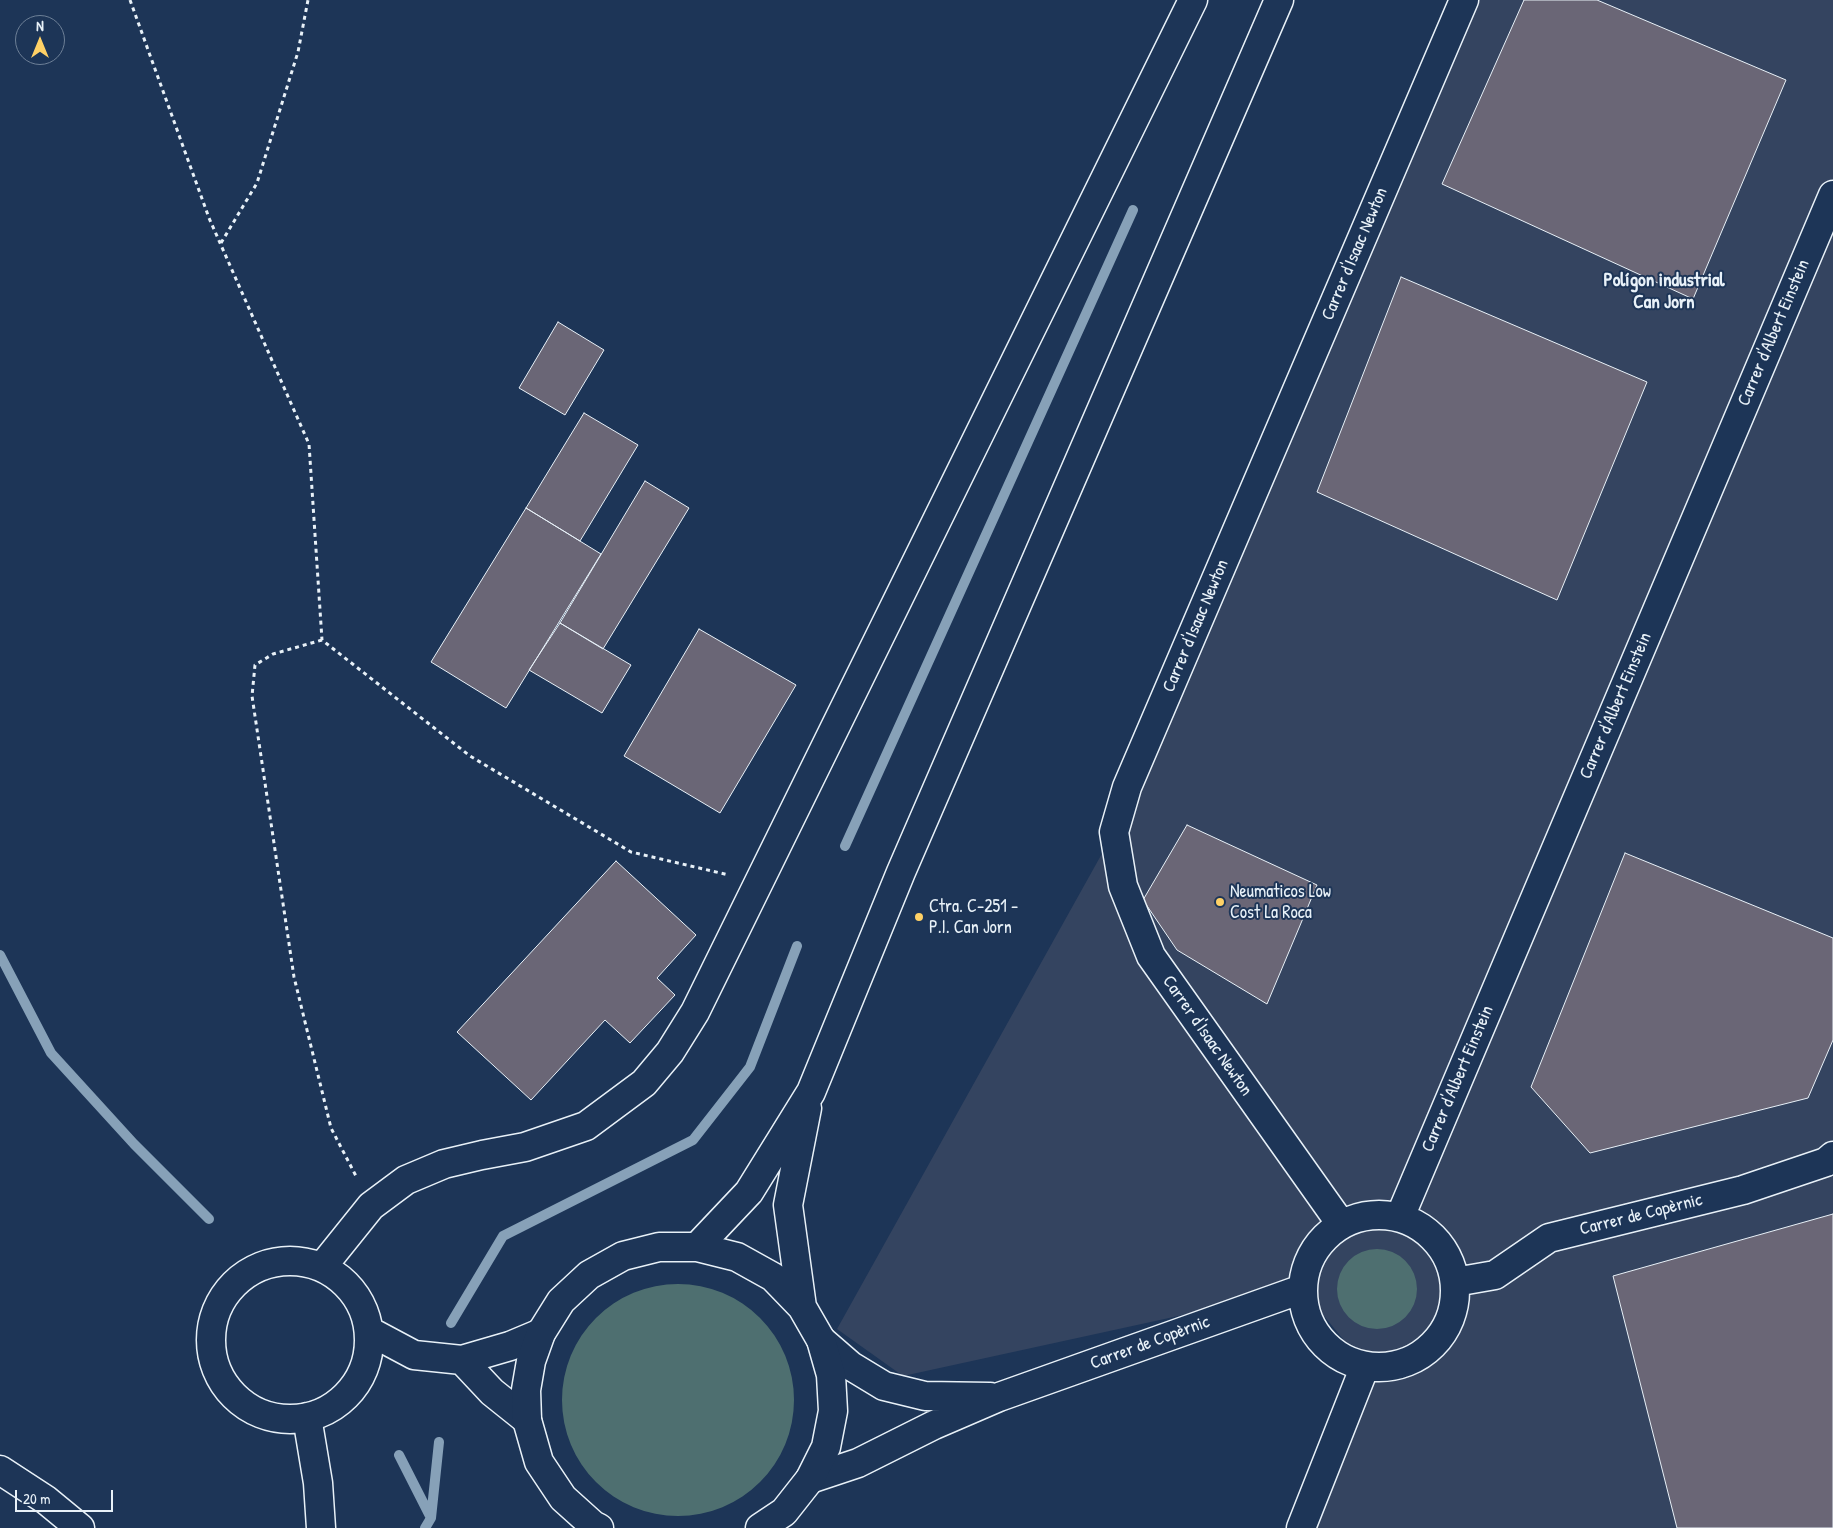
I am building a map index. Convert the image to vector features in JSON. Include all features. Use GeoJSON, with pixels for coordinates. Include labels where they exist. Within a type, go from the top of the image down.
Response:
{"type":"FeatureCollection","features":[{"type":"Feature","properties":{"kind":"street"},"geometry":{"type":"LineString","coordinates":[[322,1267],[371,1206],[406,1180],[444,1164],[525,1147],[586,1126],[644,1083],[670,1052],[695,1012],[1193,0]]}},
{"type":"Feature","properties":{"kind":"street"},"geometry":{"type":"LineString","coordinates":[[697,1246],[749,1192],[810,1092],[909,854],[1278,0]]}},
{"type":"Feature","properties":{"kind":"street","name":"Carrer d'Isaac Newton"},"geometry":{"type":"LineString","coordinates":[[1341,1224],[1151,956],[1123,886],[1114,832],[1127,787],[1464,0]]}},
{"type":"Feature","properties":{"kind":"street","name":"Carrer d'Albert Einstein"},"geometry":{"type":"LineString","coordinates":[[1400,1217],[1833,194]]}},
{"type":"Feature","properties":{"kind":"street"},"geometry":{"type":"LineString","coordinates":[[802,1307],[788,1205],[810,1092]]}},
{"type":"Feature","properties":{"kind":"street","name":"Carrer de Copèrnic"},"geometry":{"type":"LineString","coordinates":[[1455,1282],[1495,1275],[1549,1238],[1743,1190],[1826,1162],[1833,1156]]}},
{"type":"Feature","properties":{"kind":"street"},"geometry":{"type":"LineString","coordinates":[[1380,1214],[1400,1217],[1420,1226],[1437,1242],[1449,1261],[1455,1282],[1453,1306],[1445,1328],[1431,1346],[1411,1360],[1388,1366],[1365,1366],[1344,1359],[1327,1347],[1313,1330],[1305,1310],[1302,1289],[1307,1264],[1320,1241],[1341,1224],[1359,1217],[1380,1214]]}},
{"type":"Feature","properties":{"kind":"street"},"geometry":{"type":"LineString","coordinates":[[599,1528],[593,1525],[563,1498],[539,1462],[527,1420],[526,1390],[530,1361],[541,1332],[561,1301],[589,1275],[623,1256],[659,1246],[697,1246],[738,1257],[773,1277],[802,1307],[822,1340],[831,1375],[833,1411],[826,1447],[810,1479],[784,1512],[760,1528]]}},
{"type":"Feature","properties":{"kind":"street"},"geometry":{"type":"LineString","coordinates":[[298,1261],[322,1267],[340,1278],[355,1293],[364,1311],[369,1332],[370,1349],[363,1372],[350,1393],[330,1409],[307,1418],[282,1419],[258,1413],[237,1399],[221,1380],[212,1357],[211,1332],[217,1308],[231,1287],[250,1271],[273,1262],[298,1261]]}},
{"type":"Feature","properties":{"kind":"street","name":"Carrer de Copèrnic"},"geometry":{"type":"LineString","coordinates":[[810,1479],[858,1463],[934,1425],[999,1397],[1302,1289]]}},
{"type":"Feature","properties":{"kind":"street"},"geometry":{"type":"LineString","coordinates":[[369,1332],[414,1355],[462,1360],[510,1346],[541,1332]]}},
{"type":"Feature","properties":{"kind":"street","name":"Carrer de Copèrnic"},"geometry":{"type":"LineString","coordinates":[[822,1340],[851,1366],[884,1386],[925,1396],[999,1397]]}},
{"type":"Feature","properties":{"kind":"street"},"geometry":{"type":"LineString","coordinates":[[363,1372],[414,1355]]}},
{"type":"Feature","properties":{"kind":"street"},"geometry":{"type":"LineString","coordinates":[[462,1360],[492,1392],[527,1420]]}},
{"type":"Feature","properties":{"kind":"street"},"geometry":{"type":"LineString","coordinates":[[1301,1528],[1365,1366]]}},
{"type":"Feature","properties":{"kind":"street"},"geometry":{"type":"LineString","coordinates":[[307,1418],[318,1483],[321,1528]]}},
{"type":"Feature","properties":{"kind":"street"},"geometry":{"type":"LineString","coordinates":[[0,1470],[46,1500],[80,1528]]}},
{"type":"Feature","properties":{"kind":"street"},"geometry":{"type":"LineString","coordinates":[[562,1528],[563,1498]]}},
{"type":"Feature","properties":{"kind":"path"},"geometry":{"type":"LineString","coordinates":[[130,0],[220,243],[309,444],[322,640],[470,756],[631,852],[759,882]]}},
{"type":"Feature","properties":{"kind":"path"},"geometry":{"type":"LineString","coordinates":[[220,243],[257,183],[298,52],[308,0]]}},
{"type":"Feature","properties":{"kind":"path"},"geometry":{"type":"LineString","coordinates":[[322,640],[273,654],[255,664],[252,696],[294,977],[331,1128],[371,1206]]}},
{"type":"Feature","properties":{"kind":"shaded area"},"geometry":{"type":"Polygon","coordinates":[[[1467,0],[1833,0],[1833,1528],[1301,1528],[1365,1366],[1302,1289],[903,1376],[837,1329],[1114,832],[1467,0]]]}},
{"type":"Feature","properties":{"kind":"green space"},"geometry":{"type":"Polygon","coordinates":[[[1377,1249],[1392,1252],[1405,1261],[1414,1274],[1417,1289],[1414,1304],[1405,1317],[1392,1326],[1377,1329],[1362,1326],[1349,1317],[1340,1304],[1337,1289],[1340,1274],[1349,1261],[1362,1252],[1377,1249]]]}},
{"type":"Feature","properties":{"kind":"green space"},"geometry":{"type":"Polygon","coordinates":[[[678,1284],[701,1286],[733,1298],[752,1310],[768,1326],[780,1345],[789,1366],[794,1400],[792,1423],[780,1455],[768,1474],[752,1490],[733,1502],[712,1511],[678,1516],[655,1514],[623,1502],[604,1490],[588,1474],[576,1455],[567,1434],[562,1400],[564,1377],[576,1345],[588,1326],[604,1310],[623,1298],[644,1289],[678,1284]]]}},
{"type":"Feature","properties":{"kind":"building"},"geometry":{"type":"Polygon","coordinates":[[[1524,0],[1597,0],[1786,80],[1693,299],[1442,184],[1524,0]]]}},
{"type":"Feature","properties":{"kind":"building"},"geometry":{"type":"Polygon","coordinates":[[[1401,277],[1647,382],[1557,600],[1317,492],[1401,277]]]}},
{"type":"Feature","properties":{"kind":"building"},"geometry":{"type":"Polygon","coordinates":[[[558,322],[604,350],[565,415],[519,388],[558,322]]]}},
{"type":"Feature","properties":{"kind":"building"},"geometry":{"type":"Polygon","coordinates":[[[584,413],[638,445],[580,541],[526,508],[584,413]]]}},
{"type":"Feature","properties":{"kind":"building"},"geometry":{"type":"Polygon","coordinates":[[[645,481],[689,508],[603,649],[560,623],[645,481]]]}},
{"type":"Feature","properties":{"kind":"building"},"geometry":{"type":"Polygon","coordinates":[[[526,508],[601,554],[506,708],[431,662],[526,508]]]}},
{"type":"Feature","properties":{"kind":"building"},"geometry":{"type":"Polygon","coordinates":[[[560,623],[631,665],[602,713],[529,670],[560,623]]]}},
{"type":"Feature","properties":{"kind":"building"},"geometry":{"type":"Polygon","coordinates":[[[699,629],[796,685],[720,813],[624,756],[699,629]]]}},
{"type":"Feature","properties":{"kind":"building"},"geometry":{"type":"Polygon","coordinates":[[[1187,825],[1317,885],[1267,1004],[1177,950],[1143,900],[1187,825]]]}},
{"type":"Feature","properties":{"kind":"building"},"geometry":{"type":"Polygon","coordinates":[[[1625,853],[1833,938],[1833,1040],[1808,1098],[1590,1153],[1531,1087],[1625,853]]]}},
{"type":"Feature","properties":{"kind":"building"},"geometry":{"type":"Polygon","coordinates":[[[616,861],[696,935],[657,978],[675,995],[630,1043],[605,1020],[531,1100],[457,1032],[616,861]]]}},
{"type":"Feature","properties":{"kind":"building"},"geometry":{"type":"Polygon","coordinates":[[[1833,1214],[1833,1528],[1677,1528],[1613,1276],[1833,1214]]]}},
{"type":"Feature","properties":{"kind":"waterway"},"geometry":{"type":"LineString","coordinates":[[845,846],[1133,210]]}},
{"type":"Feature","properties":{"kind":"waterway"},"geometry":{"type":"LineString","coordinates":[[451,1323],[503,1236],[693,1140],[750,1067],[797,946]]}},
{"type":"Feature","properties":{"kind":"waterway"},"geometry":{"type":"LineString","coordinates":[[0,955],[51,1053],[134,1144],[209,1219]]}},
{"type":"Feature","properties":{"kind":"waterway"},"geometry":{"type":"LineString","coordinates":[[425,1528],[431,1518],[439,1442]]}},
{"type":"Feature","properties":{"kind":"waterway"},"geometry":{"type":"LineString","coordinates":[[399,1455],[431,1518]]}},
{"type":"Feature","properties":{"kind":"place","name":"Neumaticos Low Cost La Roca"},"geometry":{"type":"Point","coordinates":[1220,902]}},
{"type":"Feature","properties":{"kind":"place","name":"Ctra. C-251 - P.I. Can Jorn"},"geometry":{"type":"Point","coordinates":[919,917]}},
{"type":"Feature","properties":{"kind":"district","name":"Polígon industrial Can Jorn"},"geometry":{"type":"Point","coordinates":[1664,292]}}]}
